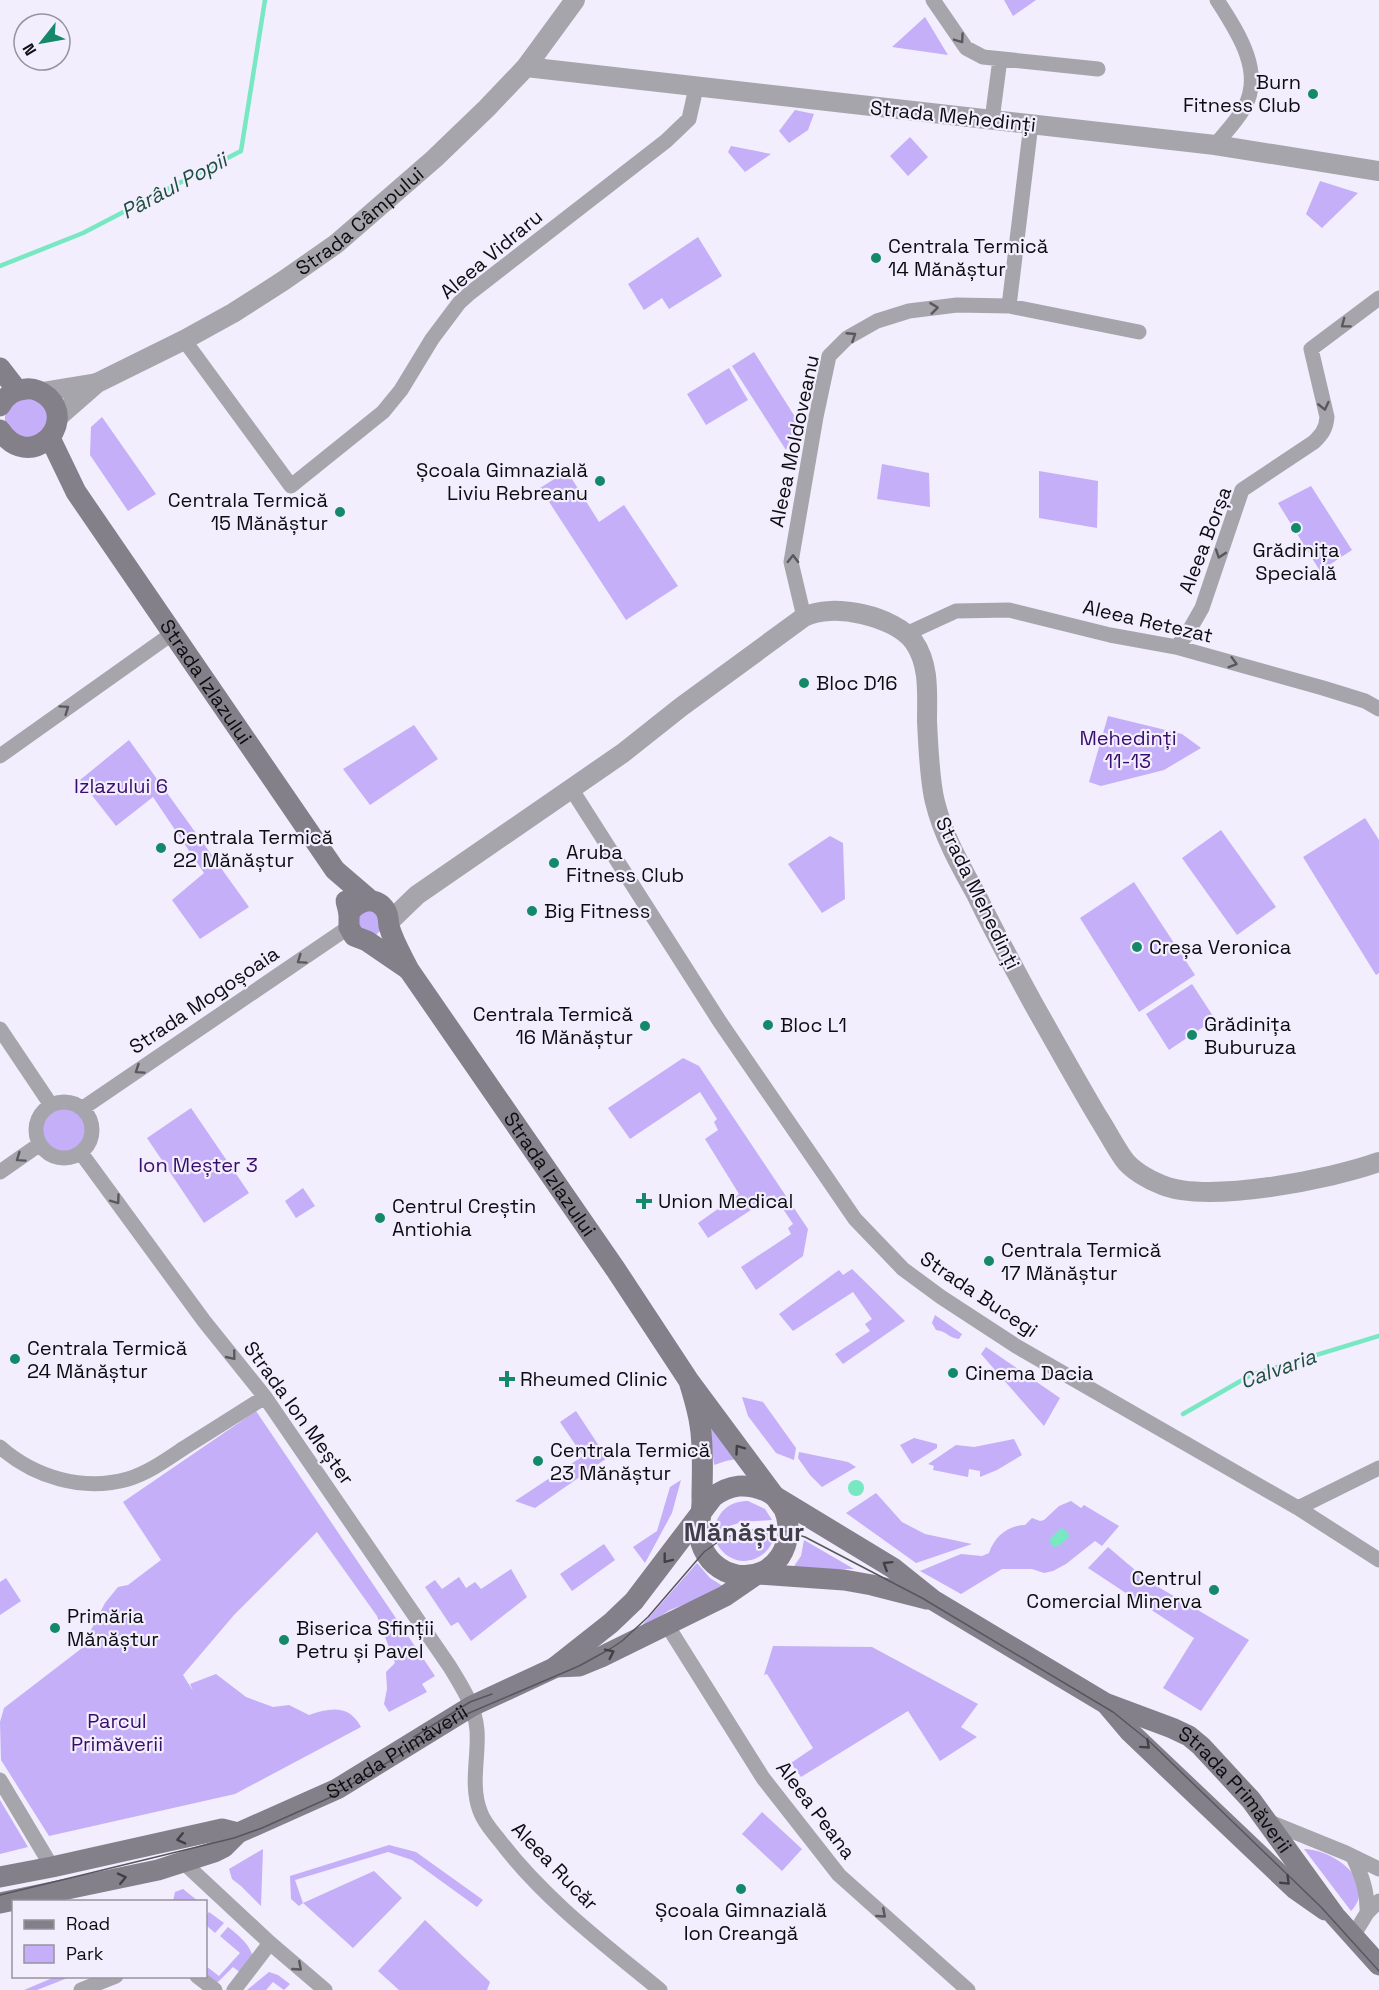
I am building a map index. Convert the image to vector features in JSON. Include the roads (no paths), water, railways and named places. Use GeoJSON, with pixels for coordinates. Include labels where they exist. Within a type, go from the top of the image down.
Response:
{"type":"FeatureCollection","features":[{"type":"Feature","properties":{"kind":"main road"},"geometry":{"type":"LineString","coordinates":[[0,368],[5,399],[30,388],[42,392],[50,399],[57,418]]}},
{"type":"Feature","properties":{"kind":"main road","name":"Strada Izlazului"},"geometry":{"type":"LineString","coordinates":[[57,418],[55,429],[19,442],[76,492],[335,870],[386,910],[389,923],[409,970],[616,1269],[689,1381],[773,1496]]}},
{"type":"Feature","properties":{"kind":"main road","name":"Strada Izlazului"},"geometry":{"type":"LineString","coordinates":[[335,870],[354,936],[367,941],[409,970]]}},
{"type":"Feature","properties":{"kind":"main road"},"geometry":{"type":"LineString","coordinates":[[349,920],[358,903],[373,901]]}},
{"type":"Feature","properties":{"kind":"main road"},"geometry":{"type":"LineString","coordinates":[[367,941],[379,939],[389,923]]}},
{"type":"Feature","properties":{"kind":"main road","name":"Strada Izlazului"},"geometry":{"type":"LineString","coordinates":[[689,1381],[700,1425],[703,1512]]}},
{"type":"Feature","properties":{"kind":"main road","name":"Strada Primăverii"},"geometry":{"type":"LineString","coordinates":[[15,1900],[96,1884],[183,1862],[224,1847],[238,1833],[337,1789],[472,1706],[554,1668],[611,1623],[634,1600],[707,1504],[721,1491],[738,1485],[757,1487],[773,1496],[893,1568],[933,1600],[1105,1703],[1172,1728],[1195,1741],[1216,1760],[1251,1800],[1335,1916],[1379,1965]]}},
{"type":"Feature","properties":{"kind":"main road","name":"Strada Primăverii"},"geometry":{"type":"LineString","coordinates":[[554,1668],[579,1666],[667,1625],[725,1596],[777,1561],[788,1540],[787,1516],[773,1496]]}},
{"type":"Feature","properties":{"kind":"main road","name":"Strada Primăverii"},"geometry":{"type":"LineString","coordinates":[[703,1512],[699,1538],[709,1559],[731,1574],[844,1580],[933,1600]]}},
{"type":"Feature","properties":{"kind":"main road","name":"Strada Primăverii"},"geometry":{"type":"LineString","coordinates":[[1105,1703],[1131,1732],[1295,1889],[1335,1916]]}},
{"type":"Feature","properties":{"kind":"main road","name":"Strada Primăverii"},"geometry":{"type":"LineString","coordinates":[[0,1876],[52,1867],[222,1829],[238,1833]]}},
{"type":"Feature","properties":{"kind":"street","name":"Strada Câmpului"},"geometry":{"type":"LineString","coordinates":[[57,418],[97,383],[184,340],[283,281],[336,244],[434,159],[526,67],[575,0]]}},
{"type":"Feature","properties":{"kind":"street"},"geometry":{"type":"LineString","coordinates":[[933,0],[966,48],[983,57],[1098,69]]}},
{"type":"Feature","properties":{"kind":"street"},"geometry":{"type":"LineString","coordinates":[[1215,145],[1245,106],[1251,88],[1247,55],[1241,40],[1217,0]]}},
{"type":"Feature","properties":{"kind":"street"},"geometry":{"type":"LineString","coordinates":[[992,120],[1000,59]]}},
{"type":"Feature","properties":{"kind":"street","name":"Strada Mehedinți"},"geometry":{"type":"LineString","coordinates":[[526,67],[1215,145],[1379,171]]}},
{"type":"Feature","properties":{"kind":"street","name":"Aleea Vidraru"},"geometry":{"type":"LineString","coordinates":[[184,340],[291,486],[383,412],[401,390],[432,339],[465,298],[674,134],[689,119],[696,88]]}},
{"type":"Feature","properties":{"kind":"street"},"geometry":{"type":"LineString","coordinates":[[1009,306],[1031,124]]}},
{"type":"Feature","properties":{"kind":"street","name":"Aleea Borșa"},"geometry":{"type":"LineString","coordinates":[[1176,647],[1186,636],[1202,608],[1242,490],[1314,442],[1326,426],[1327,417],[1311,349],[1379,298]]}},
{"type":"Feature","properties":{"kind":"street","name":"Aleea Moldoveanu"},"geometry":{"type":"LineString","coordinates":[[804,616],[791,562],[829,356],[847,338],[877,321],[909,311],[957,305],[1009,306],[1139,332]]}},
{"type":"Feature","properties":{"kind":"street","name":"Strada Câmpului"},"geometry":{"type":"LineString","coordinates":[[42,392],[97,383]]}},
{"type":"Feature","properties":{"kind":"street"},"geometry":{"type":"LineString","coordinates":[[389,923],[417,895],[572,790],[804,616],[824,610],[854,613],[886,622],[906,634]]}},
{"type":"Feature","properties":{"kind":"street","name":"Aleea Retezat"},"geometry":{"type":"LineString","coordinates":[[906,634],[956,611],[1009,610],[1176,647],[1323,688],[1365,701],[1379,709]]}},
{"type":"Feature","properties":{"kind":"street"},"geometry":{"type":"LineString","coordinates":[[0,756],[173,633]]}},
{"type":"Feature","properties":{"kind":"street","name":"Strada Mehedinți"},"geometry":{"type":"LineString","coordinates":[[906,634],[914,642],[925,671],[934,800],[951,848],[1070,1070],[1124,1160],[1147,1178],[1164,1186],[1186,1191],[1257,1188],[1340,1174],[1379,1162]]}},
{"type":"Feature","properties":{"kind":"street","name":"Strada Bucegi"},"geometry":{"type":"LineString","coordinates":[[572,790],[714,1012],[855,1220],[903,1269],[1016,1346],[1298,1508],[1379,1560]]}},
{"type":"Feature","properties":{"kind":"street"},"geometry":{"type":"LineString","coordinates":[[373,901],[417,895]]}},
{"type":"Feature","properties":{"kind":"street","name":"Strada Mogoșoaia"},"geometry":{"type":"LineString","coordinates":[[82,1108],[349,920]]}},
{"type":"Feature","properties":{"kind":"street"},"geometry":{"type":"LineString","coordinates":[[0,1029],[51,1105]]}},
{"type":"Feature","properties":{"kind":"street"},"geometry":{"type":"LineString","coordinates":[[65,1102],[82,1108],[91,1120],[93,1132],[89,1144],[81,1153],[67,1158],[54,1156],[40,1144],[36,1132],[38,1120],[45,1109],[51,1105],[65,1102]]}},
{"type":"Feature","properties":{"kind":"street"},"geometry":{"type":"LineString","coordinates":[[0,1172],[40,1144]]}},
{"type":"Feature","properties":{"kind":"street","name":"Strada Ion Meșter"},"geometry":{"type":"LineString","coordinates":[[81,1153],[204,1321],[265,1396],[450,1667],[472,1706]]}},
{"type":"Feature","properties":{"kind":"street"},"geometry":{"type":"LineString","coordinates":[[0,1447],[28,1466],[61,1481],[90,1484],[112,1483],[146,1473],[265,1396]]}},
{"type":"Feature","properties":{"kind":"street"},"geometry":{"type":"LineString","coordinates":[[1298,1508],[1379,1468]]}},
{"type":"Feature","properties":{"kind":"street","name":"Aleea Peana"},"geometry":{"type":"LineString","coordinates":[[667,1625],[763,1778],[839,1875],[968,1990]]}},
{"type":"Feature","properties":{"kind":"street","name":"Aleea Rucăr"},"geometry":{"type":"LineString","coordinates":[[472,1706],[477,1729],[475,1762],[477,1793],[479,1809],[486,1823],[539,1886],[605,1946],[660,1990]]}},
{"type":"Feature","properties":{"kind":"street"},"geometry":{"type":"LineString","coordinates":[[0,1780],[52,1867]]}},
{"type":"Feature","properties":{"kind":"street"},"geometry":{"type":"LineString","coordinates":[[1267,1821],[1379,1869]]}},
{"type":"Feature","properties":{"kind":"street"},"geometry":{"type":"LineString","coordinates":[[1353,1857],[1363,1877],[1368,1899],[1367,1913]]}},
{"type":"Feature","properties":{"kind":"street"},"geometry":{"type":"LineString","coordinates":[[183,1862],[270,1943],[325,1990]]}},
{"type":"Feature","properties":{"kind":"street"},"geometry":{"type":"LineString","coordinates":[[1353,1936],[1367,1913],[1379,1901]]}},
{"type":"Feature","properties":{"kind":"street"},"geometry":{"type":"LineString","coordinates":[[234,1990],[270,1943]]}},
{"type":"Feature","properties":{"kind":"street"},"geometry":{"type":"LineString","coordinates":[[81,1990],[113,1978]]}},
{"type":"Feature","properties":{"kind":"street"},"geometry":{"type":"LineString","coordinates":[[197,1978],[215,1990]]}},
{"type":"Feature","properties":{"kind":"waterway","name":"Pârâul Popii"},"geometry":{"type":"LineString","coordinates":[[0,266],[83,233],[241,151],[265,0]]}},
{"type":"Feature","properties":{"kind":"waterway","name":"Calvaria"},"geometry":{"type":"LineString","coordinates":[[1183,1414],[1251,1375],[1379,1336]]}},
{"type":"Feature","properties":{"kind":"tram line"},"geometry":{"type":"LineString","coordinates":[[0,1895],[234,1838],[329,1798],[469,1713],[579,1666],[610,1649],[648,1617],[704,1552],[722,1539],[747,1530],[781,1530],[805,1537],[922,1598],[1113,1712],[1149,1741],[1321,1907],[1379,1971]]}},
{"type":"Feature","properties":{"kind":"tram line"},"geometry":{"type":"LineString","coordinates":[[414,1737],[470,1702],[492,1694]]}},
{"type":"Feature","properties":{"kind":"place","name":"Burn Fitness Club"},"geometry":{"type":"Point","coordinates":[1313,94]}},
{"type":"Feature","properties":{"kind":"place","name":"Centrala Termică 14 Mănăștur"},"geometry":{"type":"Point","coordinates":[876,258]}},
{"type":"Feature","properties":{"kind":"place","name":"Școala Gimnazială Liviu Rebreanu"},"geometry":{"type":"Point","coordinates":[600,481]}},
{"type":"Feature","properties":{"kind":"place","name":"Centrala Termică 15 Mănăștur"},"geometry":{"type":"Point","coordinates":[340,512]}},
{"type":"Feature","properties":{"kind":"place","name":"Grădinița Specială"},"geometry":{"type":"Point","coordinates":[1296,528]}},
{"type":"Feature","properties":{"kind":"place","name":"Bloc D16"},"geometry":{"type":"Point","coordinates":[804,683]}},
{"type":"Feature","properties":{"kind":"place","name":"Centrala Termică 22 Mănăștur"},"geometry":{"type":"Point","coordinates":[161,848]}},
{"type":"Feature","properties":{"kind":"place","name":"Aruba Fitness Club"},"geometry":{"type":"Point","coordinates":[554,863]}},
{"type":"Feature","properties":{"kind":"place","name":"Big Fitness"},"geometry":{"type":"Point","coordinates":[532,911]}},
{"type":"Feature","properties":{"kind":"place","name":"Creșa Veronica"},"geometry":{"type":"Point","coordinates":[1137,947]}},
{"type":"Feature","properties":{"kind":"place","name":"Bloc L1"},"geometry":{"type":"Point","coordinates":[768,1025]}},
{"type":"Feature","properties":{"kind":"place","name":"Centrala Termică 16 Mănăștur"},"geometry":{"type":"Point","coordinates":[645,1026]}},
{"type":"Feature","properties":{"kind":"place","name":"Grădinița Buburuza"},"geometry":{"type":"Point","coordinates":[1192,1035]}},
{"type":"Feature","properties":{"kind":"place","name":"Union Medical"},"geometry":{"type":"Point","coordinates":[644,1201]}},
{"type":"Feature","properties":{"kind":"place","name":"Centrul Creștin Antiohia"},"geometry":{"type":"Point","coordinates":[380,1218]}},
{"type":"Feature","properties":{"kind":"place","name":"Centrala Termică 17 Mănăștur"},"geometry":{"type":"Point","coordinates":[989,1261]}},
{"type":"Feature","properties":{"kind":"place","name":"Centrala Termică 24 Mănăștur"},"geometry":{"type":"Point","coordinates":[15,1359]}},
{"type":"Feature","properties":{"kind":"place","name":"Cinema Dacia"},"geometry":{"type":"Point","coordinates":[953,1373]}},
{"type":"Feature","properties":{"kind":"place","name":"Rheumed Clinic"},"geometry":{"type":"Point","coordinates":[507,1379]}},
{"type":"Feature","properties":{"kind":"place","name":"Centrala Termică 23 Mănăștur"},"geometry":{"type":"Point","coordinates":[538,1461]}},
{"type":"Feature","properties":{"kind":"place","name":"Centrul Comercial Minerva"},"geometry":{"type":"Point","coordinates":[1214,1590]}},
{"type":"Feature","properties":{"kind":"place","name":"Primăria Mănăștur"},"geometry":{"type":"Point","coordinates":[55,1628]}},
{"type":"Feature","properties":{"kind":"place","name":"Biserica Sfinții Petru și Pavel"},"geometry":{"type":"Point","coordinates":[284,1640]}},
{"type":"Feature","properties":{"kind":"place","name":"Școala Gimnazială Ion Creangă"},"geometry":{"type":"Point","coordinates":[741,1889]}},
{"type":"Feature","properties":{"kind":"district","name":"Mănăștur"},"geometry":{"type":"Point","coordinates":[744,1532]}},
{"type":"Feature","properties":{"kind":"park label","name":"Mehedinți 11-13"},"geometry":{"type":"Point","coordinates":[1128,750]}},
{"type":"Feature","properties":{"kind":"park label","name":"Izlazului 6"},"geometry":{"type":"Point","coordinates":[121,786]}},
{"type":"Feature","properties":{"kind":"park label","name":"Ion Meșter 3"},"geometry":{"type":"Point","coordinates":[198,1165]}},
{"type":"Feature","properties":{"kind":"park label","name":"Parcul Primăverii"},"geometry":{"type":"Point","coordinates":[117,1732]}}]}
